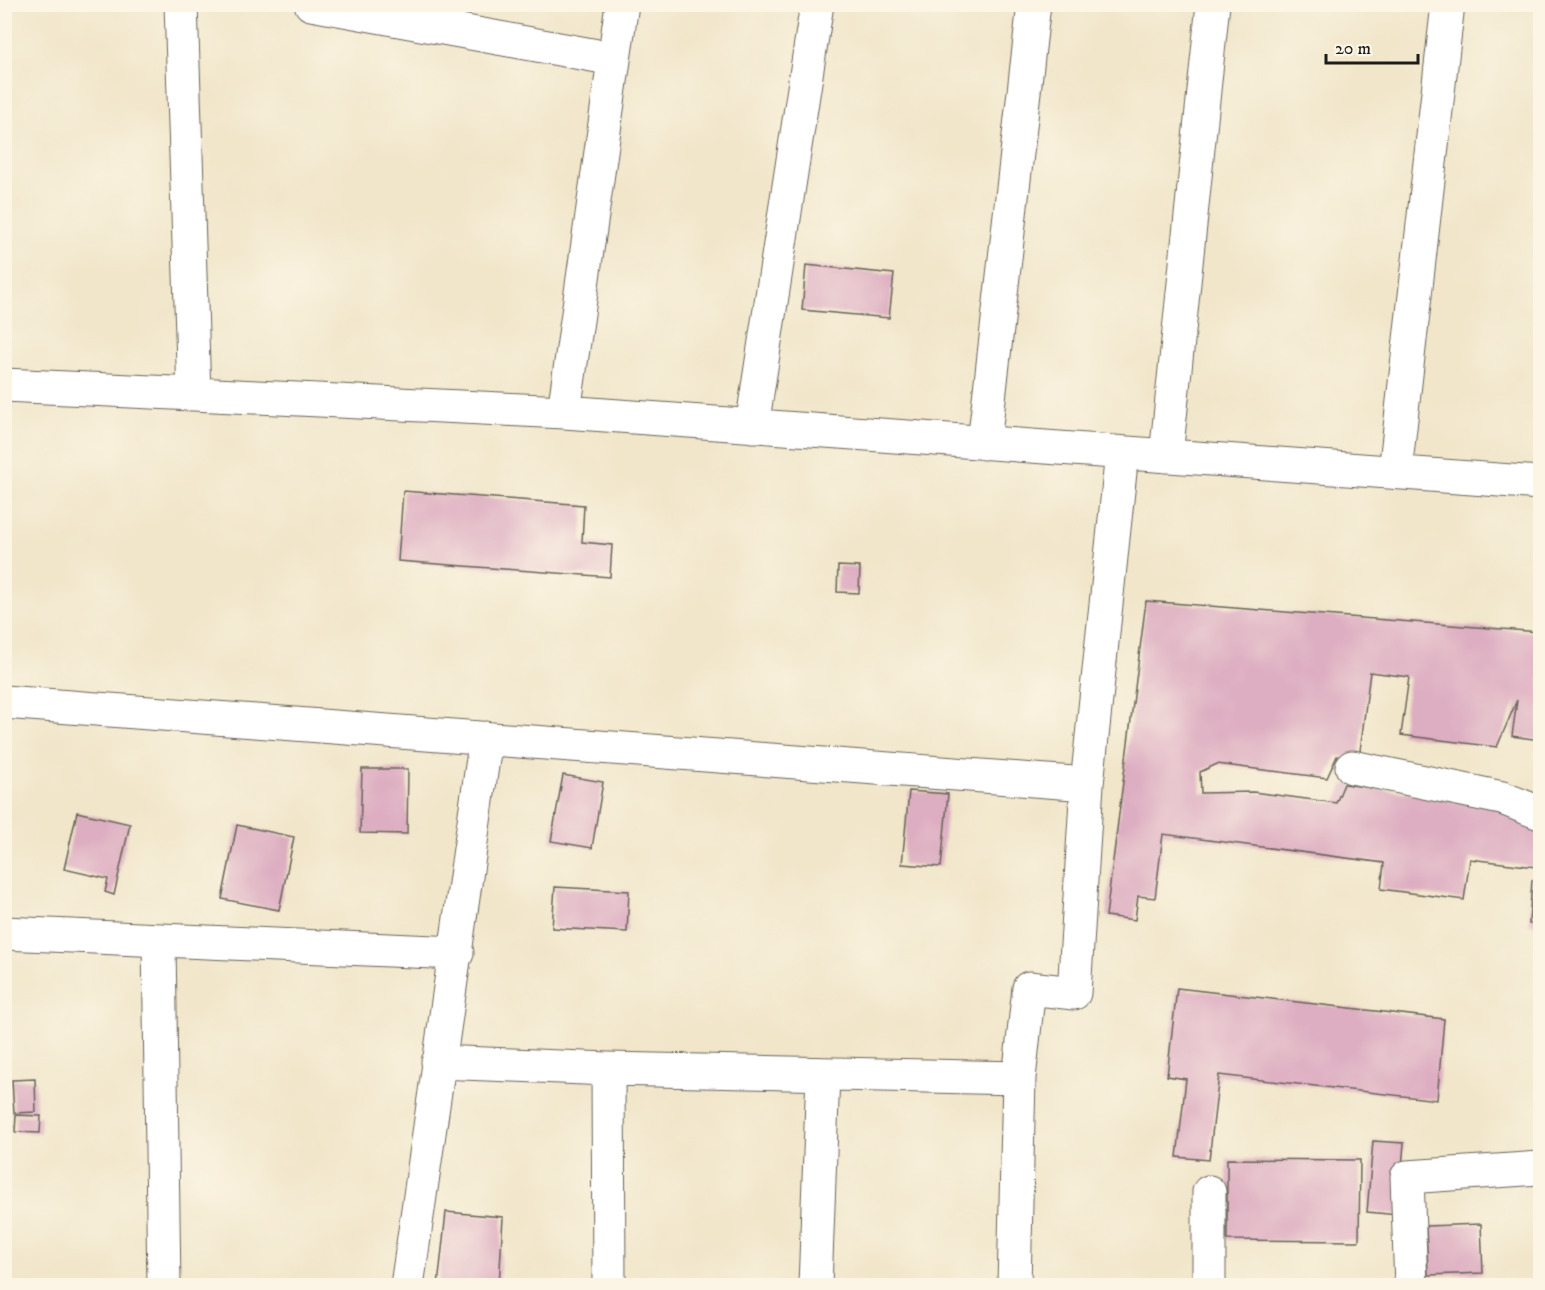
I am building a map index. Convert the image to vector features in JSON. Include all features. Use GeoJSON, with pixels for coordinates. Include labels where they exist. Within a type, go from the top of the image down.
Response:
{"type":"FeatureCollection","features":[{"type":"Feature","properties":{"kind":"street"},"geometry":{"type":"LineString","coordinates":[[181,4],[194,394]]}},
{"type":"Feature","properties":{"kind":"street"},"geometry":{"type":"LineString","coordinates":[[310,4],[614,58]]}},
{"type":"Feature","properties":{"kind":"street"},"geometry":{"type":"LineString","coordinates":[[564,412],[622,4]]}},
{"type":"Feature","properties":{"kind":"street"},"geometry":{"type":"LineString","coordinates":[[752,426],[817,4]]}},
{"type":"Feature","properties":{"kind":"street"},"geometry":{"type":"LineString","coordinates":[[984,443],[1034,4]]}},
{"type":"Feature","properties":{"kind":"street"},"geometry":{"type":"LineString","coordinates":[[1166,456],[1213,4]]}},
{"type":"Feature","properties":{"kind":"street"},"geometry":{"type":"LineString","coordinates":[[1395,472],[1448,4]]}},
{"type":"Feature","properties":{"kind":"street"},"geometry":{"type":"LineString","coordinates":[[4,385],[564,412],[1540,483]]}},
{"type":"Feature","properties":{"kind":"street"},"geometry":{"type":"LineString","coordinates":[[1014,1286],[1019,1078],[1029,988],[1074,993],[1087,784],[1122,453]]}},
{"type":"Feature","properties":{"kind":"street"},"geometry":{"type":"LineString","coordinates":[[4,702],[1087,784]]}},
{"type":"Feature","properties":{"kind":"street"},"geometry":{"type":"LineString","coordinates":[[407,1286],[438,1062],[457,953],[486,738]]}},
{"type":"Feature","properties":{"kind":"street"},"geometry":{"type":"LineString","coordinates":[[1352,767],[1502,798],[1540,813]]}},
{"type":"Feature","properties":{"kind":"street"},"geometry":{"type":"LineString","coordinates":[[4,933],[457,953]]}},
{"type":"Feature","properties":{"kind":"street"},"geometry":{"type":"LineString","coordinates":[[159,941],[164,1286]]}},
{"type":"Feature","properties":{"kind":"street"},"geometry":{"type":"LineString","coordinates":[[438,1062],[608,1069],[1019,1078]]}},
{"type":"Feature","properties":{"kind":"street"},"geometry":{"type":"LineString","coordinates":[[608,1069],[609,1286]]}},
{"type":"Feature","properties":{"kind":"street"},"geometry":{"type":"LineString","coordinates":[[816,1286],[823,1074]]}},
{"type":"Feature","properties":{"kind":"street"},"geometry":{"type":"LineString","coordinates":[[1412,1286],[1407,1177],[1540,1168]]}},
{"type":"Feature","properties":{"kind":"street"},"geometry":{"type":"LineString","coordinates":[[1209,1192],[1209,1286]]}},
{"type":"Feature","properties":{"kind":"building"},"geometry":{"type":"Polygon","coordinates":[[[806,265],[894,274],[889,318],[802,310],[806,265]]]}},
{"type":"Feature","properties":{"kind":"building"},"geometry":{"type":"Polygon","coordinates":[[[403,491],[584,505],[582,542],[612,545],[610,577],[398,561],[403,491]]]}},
{"type":"Feature","properties":{"kind":"building"},"geometry":{"type":"Polygon","coordinates":[[[838,566],[860,567],[859,593],[837,592],[838,566]]]}},
{"type":"Feature","properties":{"kind":"building"},"geometry":{"type":"Polygon","coordinates":[[[1146,601],[1540,632],[1540,740],[1512,736],[1517,700],[1497,747],[1401,735],[1409,677],[1370,672],[1359,759],[1337,756],[1327,778],[1217,764],[1200,772],[1201,793],[1253,792],[1336,803],[1344,784],[1514,807],[1540,819],[1536,867],[1470,859],[1464,900],[1381,889],[1384,863],[1163,834],[1155,898],[1138,896],[1135,920],[1106,916],[1146,601]]]}},
{"type":"Feature","properties":{"kind":"building"},"geometry":{"type":"Polygon","coordinates":[[[362,769],[408,769],[407,834],[360,833],[362,769]]]}},
{"type":"Feature","properties":{"kind":"building"},"geometry":{"type":"Polygon","coordinates":[[[563,775],[603,782],[592,848],[551,841],[563,775]]]}},
{"type":"Feature","properties":{"kind":"building"},"geometry":{"type":"Polygon","coordinates":[[[909,791],[948,794],[941,867],[902,864],[909,791]]]}},
{"type":"Feature","properties":{"kind":"building"},"geometry":{"type":"Polygon","coordinates":[[[77,812],[130,824],[114,895],[105,892],[108,879],[64,869],[77,812]]]}},
{"type":"Feature","properties":{"kind":"building"},"geometry":{"type":"Polygon","coordinates":[[[237,825],[294,837],[279,910],[222,899],[237,825]]]}},
{"type":"Feature","properties":{"kind":"building"},"geometry":{"type":"Polygon","coordinates":[[[1532,880],[1540,880],[1540,925],[1529,924],[1532,880]]]}},
{"type":"Feature","properties":{"kind":"building"},"geometry":{"type":"Polygon","coordinates":[[[555,887],[629,891],[627,932],[552,928],[555,887]]]}},
{"type":"Feature","properties":{"kind":"building"},"geometry":{"type":"Polygon","coordinates":[[[1177,988],[1444,1019],[1437,1100],[1219,1075],[1209,1160],[1177,1157],[1186,1079],[1167,1076],[1177,988]]]}},
{"type":"Feature","properties":{"kind":"building"},"geometry":{"type":"Polygon","coordinates":[[[35,1079],[36,1112],[14,1113],[12,1080],[35,1079]]]}},
{"type":"Feature","properties":{"kind":"building"},"geometry":{"type":"Polygon","coordinates":[[[16,1115],[41,1116],[40,1133],[15,1132],[16,1115]]]}},
{"type":"Feature","properties":{"kind":"building"},"geometry":{"type":"Polygon","coordinates":[[[1373,1141],[1404,1143],[1398,1215],[1367,1212],[1373,1141]]]}},
{"type":"Feature","properties":{"kind":"building"},"geometry":{"type":"Polygon","coordinates":[[[1227,1159],[1360,1160],[1359,1241],[1227,1240],[1227,1159]]]}},
{"type":"Feature","properties":{"kind":"building"},"geometry":{"type":"Polygon","coordinates":[[[446,1212],[503,1217],[499,1286],[438,1286],[446,1212]]]}},
{"type":"Feature","properties":{"kind":"building"},"geometry":{"type":"Polygon","coordinates":[[[1481,1224],[1483,1273],[1428,1275],[1426,1226],[1481,1224]]]}}]}
